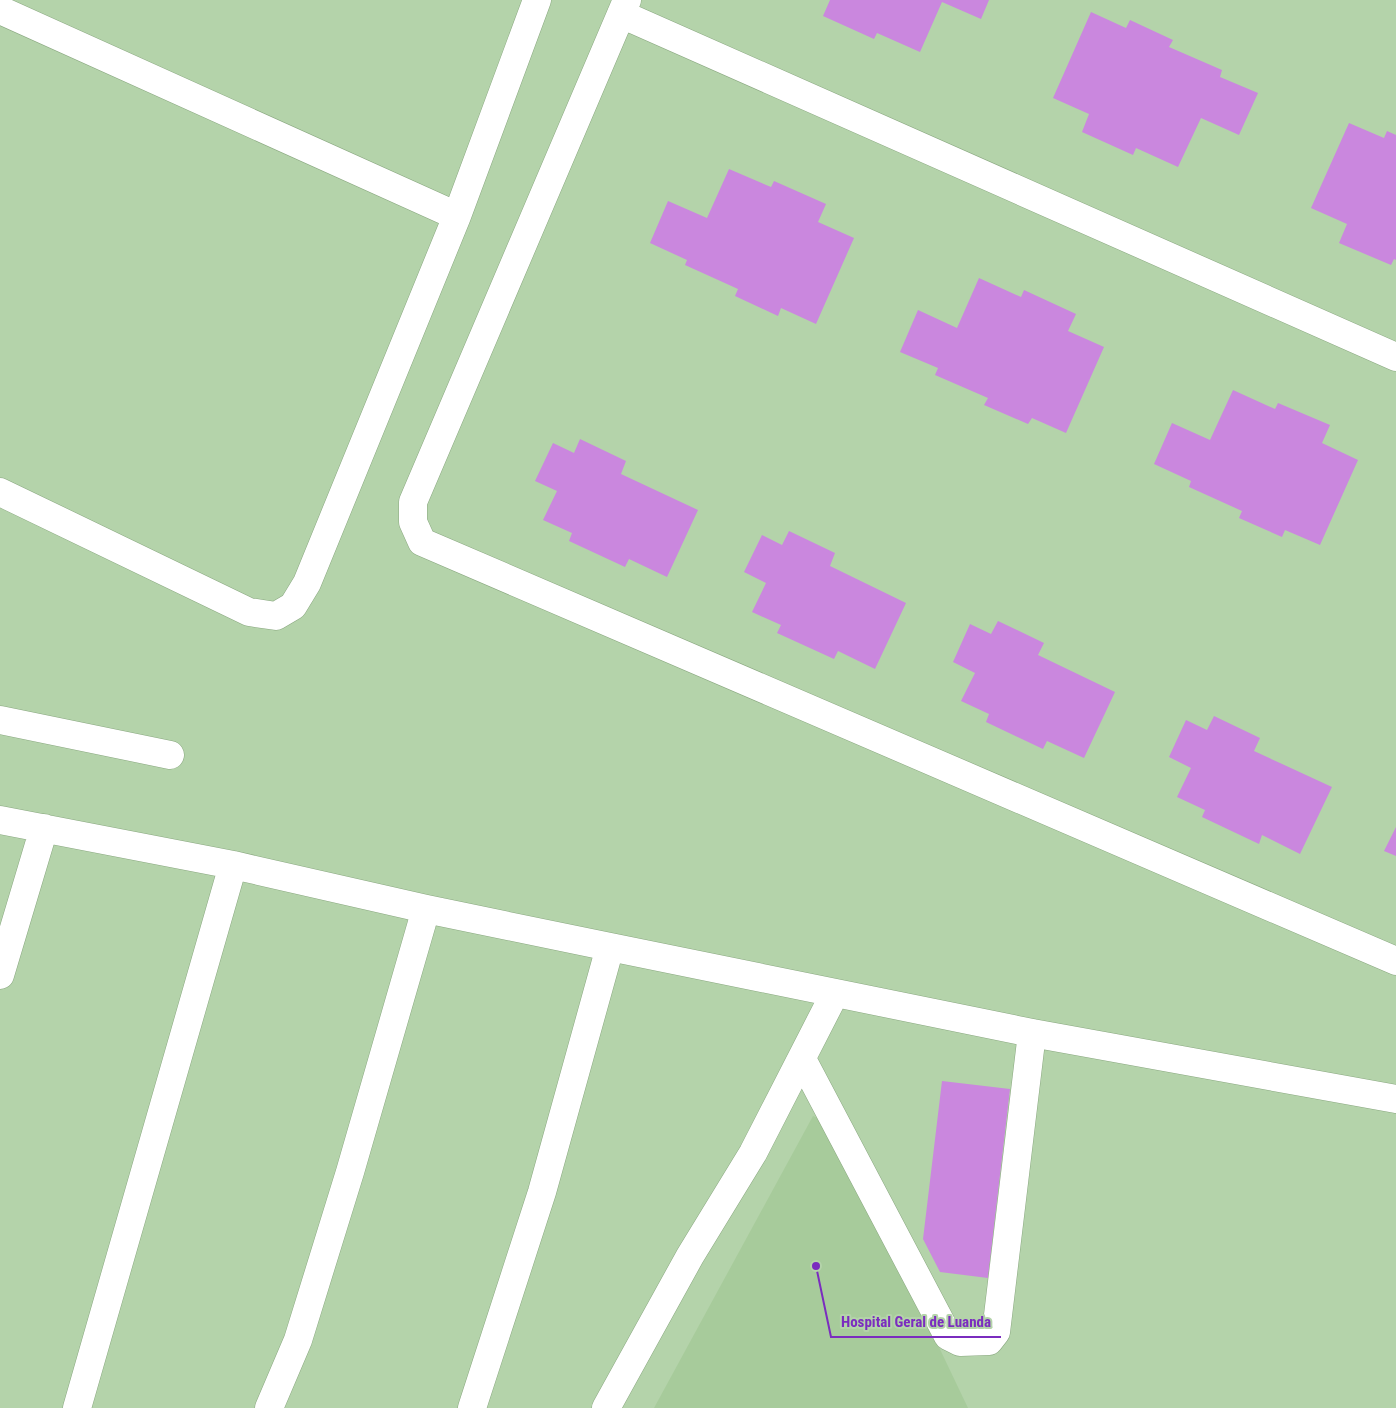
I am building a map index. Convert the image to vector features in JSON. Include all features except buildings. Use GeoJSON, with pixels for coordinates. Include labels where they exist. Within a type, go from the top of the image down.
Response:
{"type":"FeatureCollection","features":[{"type":"Feature","properties":{"kind":"street"},"geometry":{"type":"LineString","coordinates":[[0,492],[249,612],[276,616],[294,606],[307,583],[457,216],[537,0]]}},
{"type":"Feature","properties":{"kind":"street"},"geometry":{"type":"LineString","coordinates":[[1396,358],[624,7],[413,502],[413,522],[422,542],[1396,961]]}},
{"type":"Feature","properties":{"kind":"street"},"geometry":{"type":"LineString","coordinates":[[0,10],[457,216]]}},
{"type":"Feature","properties":{"kind":"street"},"geometry":{"type":"LineString","coordinates":[[0,720],[170,755]]}},
{"type":"Feature","properties":{"kind":"street"},"geometry":{"type":"LineString","coordinates":[[0,820],[233,865],[610,947],[1032,1033],[1396,1099]]}},
{"type":"Feature","properties":{"kind":"street"},"geometry":{"type":"LineString","coordinates":[[0,975],[44,828]]}},
{"type":"Feature","properties":{"kind":"street"},"geometry":{"type":"LineString","coordinates":[[77,1408],[233,865]]}},
{"type":"Feature","properties":{"kind":"street"},"geometry":{"type":"LineString","coordinates":[[269,1408],[298,1340],[350,1172],[426,908]]}},
{"type":"Feature","properties":{"kind":"street"},"geometry":{"type":"LineString","coordinates":[[472,1408],[542,1192],[610,947]]}},
{"type":"Feature","properties":{"kind":"street"},"geometry":{"type":"LineString","coordinates":[[606,1408],[690,1256],[753,1153],[835,993]]}},
{"type":"Feature","properties":{"kind":"street"},"geometry":{"type":"LineString","coordinates":[[802,1059],[948,1336],[960,1342],[988,1341],[996,1332],[1032,1033]]}},
{"type":"Feature","properties":{"kind":"shaded area"},"geometry":{"type":"Polygon","coordinates":[[[813,1116],[833,1125],[968,1408],[654,1408],[813,1116]]]}},
{"type":"Feature","properties":{"kind":"place","name":"Hospital Geral de Luanda"},"geometry":{"type":"Point","coordinates":[816,1266]}}]}
